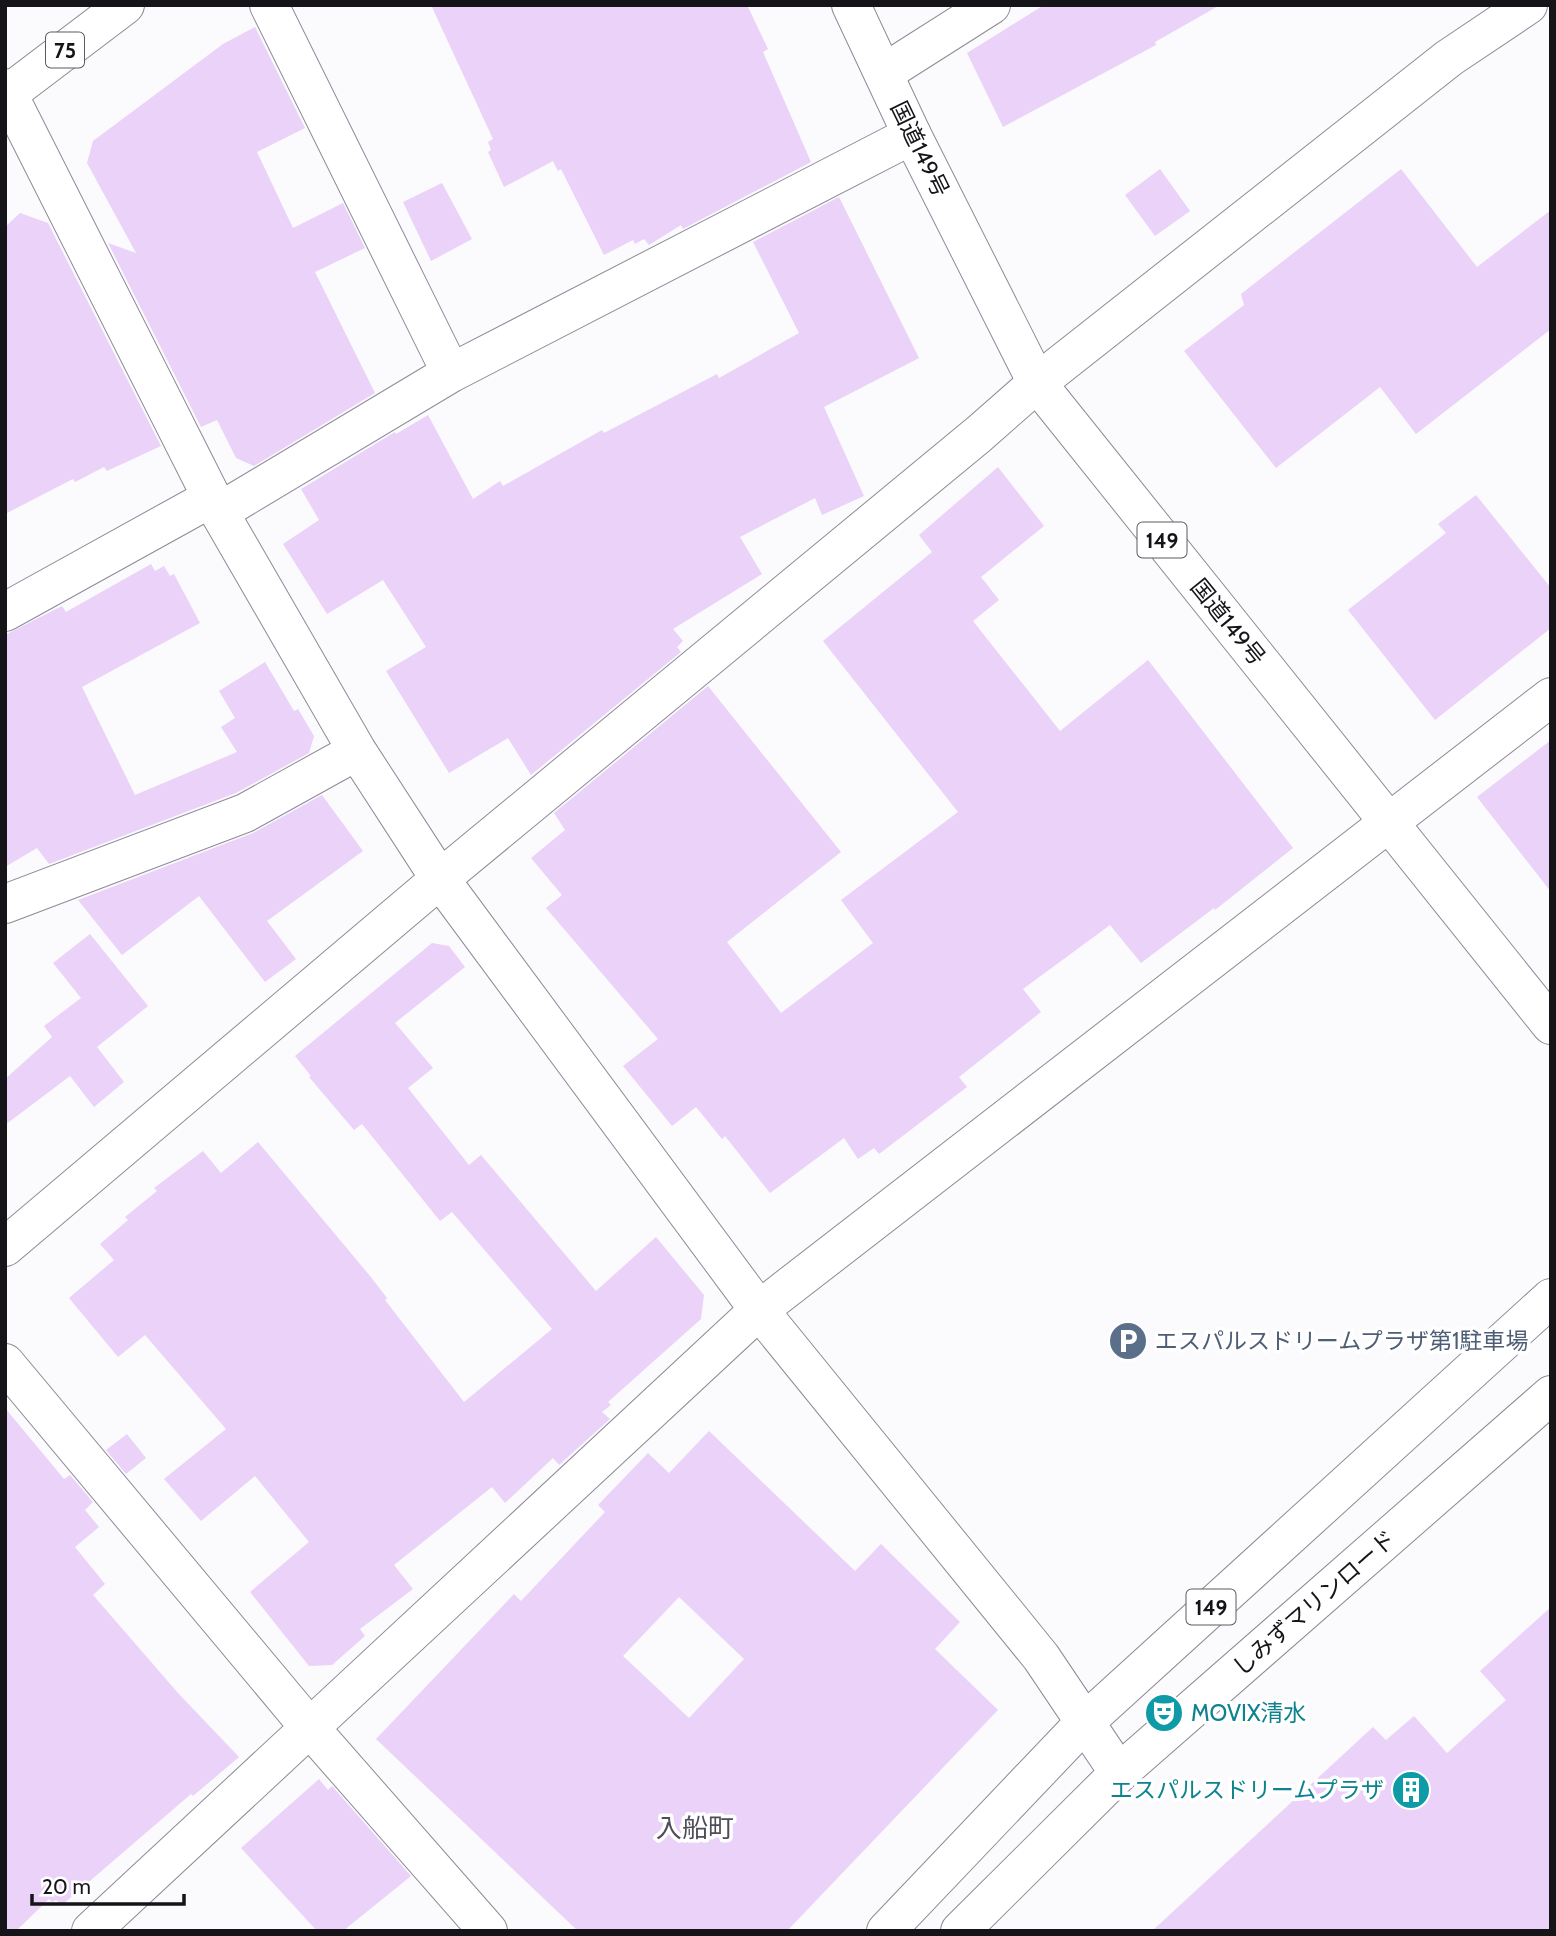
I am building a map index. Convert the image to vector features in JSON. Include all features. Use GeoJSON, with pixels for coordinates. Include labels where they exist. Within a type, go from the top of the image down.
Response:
{"type":"FeatureCollection","features":[{"type":"Feature","properties":{"kind":"main road","name":"75"},"geometry":{"type":"LineString","coordinates":[[6,93],[125,5]]}},
{"type":"Feature","properties":{"kind":"main road"},"geometry":{"type":"LineString","coordinates":[[269,5],[451,373]]}},
{"type":"Feature","properties":{"kind":"main road","name":"国道149号"},"geometry":{"type":"LineString","coordinates":[[851,5],[912,135],[1037,383],[1551,1025]]}},
{"type":"Feature","properties":{"kind":"main road"},"geometry":{"type":"LineString","coordinates":[[884,73],[991,5]]}},
{"type":"Feature","properties":{"kind":"main road"},"geometry":{"type":"LineString","coordinates":[[5,1247],[440,879],[979,434],[1037,383],[1449,58],[1528,5]]}},
{"type":"Feature","properties":{"kind":"main road"},"geometry":{"type":"LineString","coordinates":[[6,93],[215,505],[357,751],[440,879],[759,1310],[1041,1657],[1119,1773]]}},
{"type":"Feature","properties":{"kind":"main road"},"geometry":{"type":"LineString","coordinates":[[5,612],[215,505],[451,373],[912,135]]}},
{"type":"Feature","properties":{"kind":"main road"},"geometry":{"type":"LineString","coordinates":[[91,1931],[759,1310],[1551,697]]}},
{"type":"Feature","properties":{"kind":"main road"},"geometry":{"type":"LineString","coordinates":[[5,904],[245,813],[357,751]]}},
{"type":"Feature","properties":{"kind":"main road","name":"149"},"geometry":{"type":"LineString","coordinates":[[886,1931],[1085,1722],[1551,1298]]}},
{"type":"Feature","properties":{"kind":"main road"},"geometry":{"type":"LineString","coordinates":[[5,1363],[310,1728],[488,1931]]}},
{"type":"Feature","properties":{"kind":"main road","name":"しみずマリンロード"},"geometry":{"type":"LineString","coordinates":[[960,1931],[1119,1773],[1551,1395]]}},
{"type":"Feature","properties":{"kind":"building"},"geometry":{"type":"Polygon","coordinates":[[[431,5],[747,5],[768,49],[763,52],[811,162],[683,229],[681,225],[649,245],[644,239],[635,244],[633,240],[604,255],[561,169],[558,171],[553,161],[504,187],[488,152],[491,150],[488,142],[493,139],[431,5]]]}},
{"type":"Feature","properties":{"kind":"building"},"geometry":{"type":"Polygon","coordinates":[[[1044,5],[1220,5],[1155,42],[1156,45],[1003,127],[967,53],[1044,5]]]}},
{"type":"Feature","properties":{"kind":"building"},"geometry":{"type":"Polygon","coordinates":[[[255,27],[305,128],[257,152],[293,228],[343,203],[365,248],[315,272],[375,393],[254,466],[236,458],[217,420],[201,427],[108,243],[136,253],[87,163],[93,141],[223,44],[255,27]]]}},
{"type":"Feature","properties":{"kind":"building"},"geometry":{"type":"Polygon","coordinates":[[[1160,169],[1190,211],[1155,236],[1125,195],[1160,169]]]}},
{"type":"Feature","properties":{"kind":"building"},"geometry":{"type":"Polygon","coordinates":[[[1401,169],[1477,267],[1551,210],[1551,329],[1416,434],[1380,387],[1276,468],[1184,351],[1244,305],[1241,294],[1401,169]]]}},
{"type":"Feature","properties":{"kind":"building"},"geometry":{"type":"Polygon","coordinates":[[[442,183],[472,239],[431,261],[403,202],[442,183]]]}},
{"type":"Feature","properties":{"kind":"building"},"geometry":{"type":"Polygon","coordinates":[[[839,197],[919,358],[824,407],[864,496],[822,515],[815,498],[740,537],[762,574],[673,629],[683,641],[677,647],[681,652],[531,775],[508,738],[449,773],[386,671],[426,647],[383,580],[327,614],[283,544],[319,520],[301,489],[428,415],[473,499],[500,481],[503,486],[602,430],[604,433],[717,374],[719,378],[799,333],[753,242],[839,197]]]}},
{"type":"Feature","properties":{"kind":"building"},"geometry":{"type":"Polygon","coordinates":[[[20,213],[48,223],[161,446],[107,471],[104,467],[75,482],[73,479],[5,514],[5,227],[20,213]]]}},
{"type":"Feature","properties":{"kind":"building"},"geometry":{"type":"Polygon","coordinates":[[[998,467],[1044,526],[981,577],[999,600],[973,621],[1060,731],[1148,660],[1293,848],[1215,910],[1214,908],[1141,963],[1110,925],[1023,989],[1041,1012],[959,1077],[967,1087],[879,1154],[874,1148],[858,1159],[844,1138],[770,1193],[725,1136],[722,1139],[696,1107],[672,1126],[623,1066],[658,1039],[546,908],[562,895],[531,858],[565,830],[554,813],[708,686],[841,852],[727,942],[781,1013],[873,943],[841,900],[958,812],[823,641],[932,552],[919,535],[998,467]]]}},
{"type":"Feature","properties":{"kind":"building"},"geometry":{"type":"Polygon","coordinates":[[[1476,495],[1551,588],[1551,628],[1435,720],[1348,610],[1446,533],[1438,524],[1476,495]]]}},
{"type":"Feature","properties":{"kind":"building"},"geometry":{"type":"Polygon","coordinates":[[[151,564],[155,571],[164,566],[170,576],[174,574],[200,623],[82,687],[135,795],[237,752],[221,727],[235,718],[219,691],[265,662],[294,711],[298,709],[314,736],[309,753],[236,793],[49,864],[37,848],[5,867],[5,635],[62,606],[66,612],[151,564]]]}},
{"type":"Feature","properties":{"kind":"building"},"geometry":{"type":"Polygon","coordinates":[[[1551,740],[1551,892],[1477,797],[1551,740]]]}},
{"type":"Feature","properties":{"kind":"building"},"geometry":{"type":"Polygon","coordinates":[[[322,795],[363,851],[267,921],[296,959],[265,982],[199,896],[122,955],[78,900],[253,833],[322,795]]]}},
{"type":"Feature","properties":{"kind":"building"},"geometry":{"type":"Polygon","coordinates":[[[90,934],[148,1006],[97,1047],[124,1082],[94,1107],[70,1076],[5,1125],[5,1079],[52,1037],[44,1026],[81,998],[53,963],[90,934]]]}},
{"type":"Feature","properties":{"kind":"building"},"geometry":{"type":"Polygon","coordinates":[[[432,943],[449,946],[465,967],[395,1023],[433,1068],[408,1088],[469,1165],[481,1155],[596,1291],[656,1237],[704,1295],[701,1319],[608,1402],[611,1405],[602,1412],[610,1419],[559,1465],[553,1458],[505,1503],[492,1487],[394,1565],[413,1589],[360,1629],[365,1636],[332,1665],[309,1666],[250,1592],[309,1542],[255,1476],[201,1521],[164,1479],[226,1429],[145,1335],[118,1357],[69,1298],[114,1260],[100,1244],[128,1220],[125,1217],[157,1191],[154,1188],[203,1151],[221,1173],[258,1142],[370,1276],[387,1298],[385,1300],[464,1402],[552,1329],[452,1212],[440,1221],[362,1124],[354,1130],[309,1077],[311,1076],[295,1056],[432,943]]]}},
{"type":"Feature","properties":{"kind":"building"},"geometry":{"type":"Polygon","coordinates":[[[5,1408],[64,1479],[70,1475],[93,1502],[85,1510],[99,1527],[75,1547],[105,1584],[93,1595],[178,1693],[239,1757],[193,1796],[191,1794],[62,1905],[49,1899],[16,1931],[5,1931],[5,1408]]]}},
{"type":"Feature","properties":{"kind":"building"},"geometry":{"type":"Polygon","coordinates":[[[709,1431],[855,1571],[881,1544],[960,1622],[935,1649],[998,1710],[787,1931],[578,1931],[376,1739],[514,1594],[521,1601],[605,1512],[598,1505],[648,1453],[669,1473],[709,1431]],[[679,1597],[623,1656],[689,1718],[744,1659],[679,1597]]]}},
{"type":"Feature","properties":{"kind":"building"},"geometry":{"type":"Polygon","coordinates":[[[127,1434],[146,1458],[126,1474],[106,1450],[127,1434]]]}},
{"type":"Feature","properties":{"kind":"building","name":"エスパルスドリームプラザ"},"geometry":{"type":"Polygon","coordinates":[[[1551,1607],[1551,1931],[1152,1931],[1373,1727],[1386,1740],[1414,1716],[1447,1753],[1506,1700],[1480,1671],[1551,1607]]]}},
{"type":"Feature","properties":{"kind":"building"},"geometry":{"type":"Polygon","coordinates":[[[319,1779],[328,1790],[332,1786],[411,1876],[343,1931],[317,1931],[241,1848],[319,1779]]]}},
{"type":"Feature","properties":{"kind":"place","name":"エスパルスドリームプラザ第1駐車場"},"geometry":{"type":"Point","coordinates":[1128,1341]}},
{"type":"Feature","properties":{"kind":"place","name":"MOVIX清水"},"geometry":{"type":"Point","coordinates":[1164,1713]}},
{"type":"Feature","properties":{"kind":"place","name":"エスパルスドリームプラザ"},"geometry":{"type":"Point","coordinates":[1411,1790]}},
{"type":"Feature","properties":{"kind":"district","name":"入船町"},"geometry":{"type":"Point","coordinates":[695,1828]}}]}
